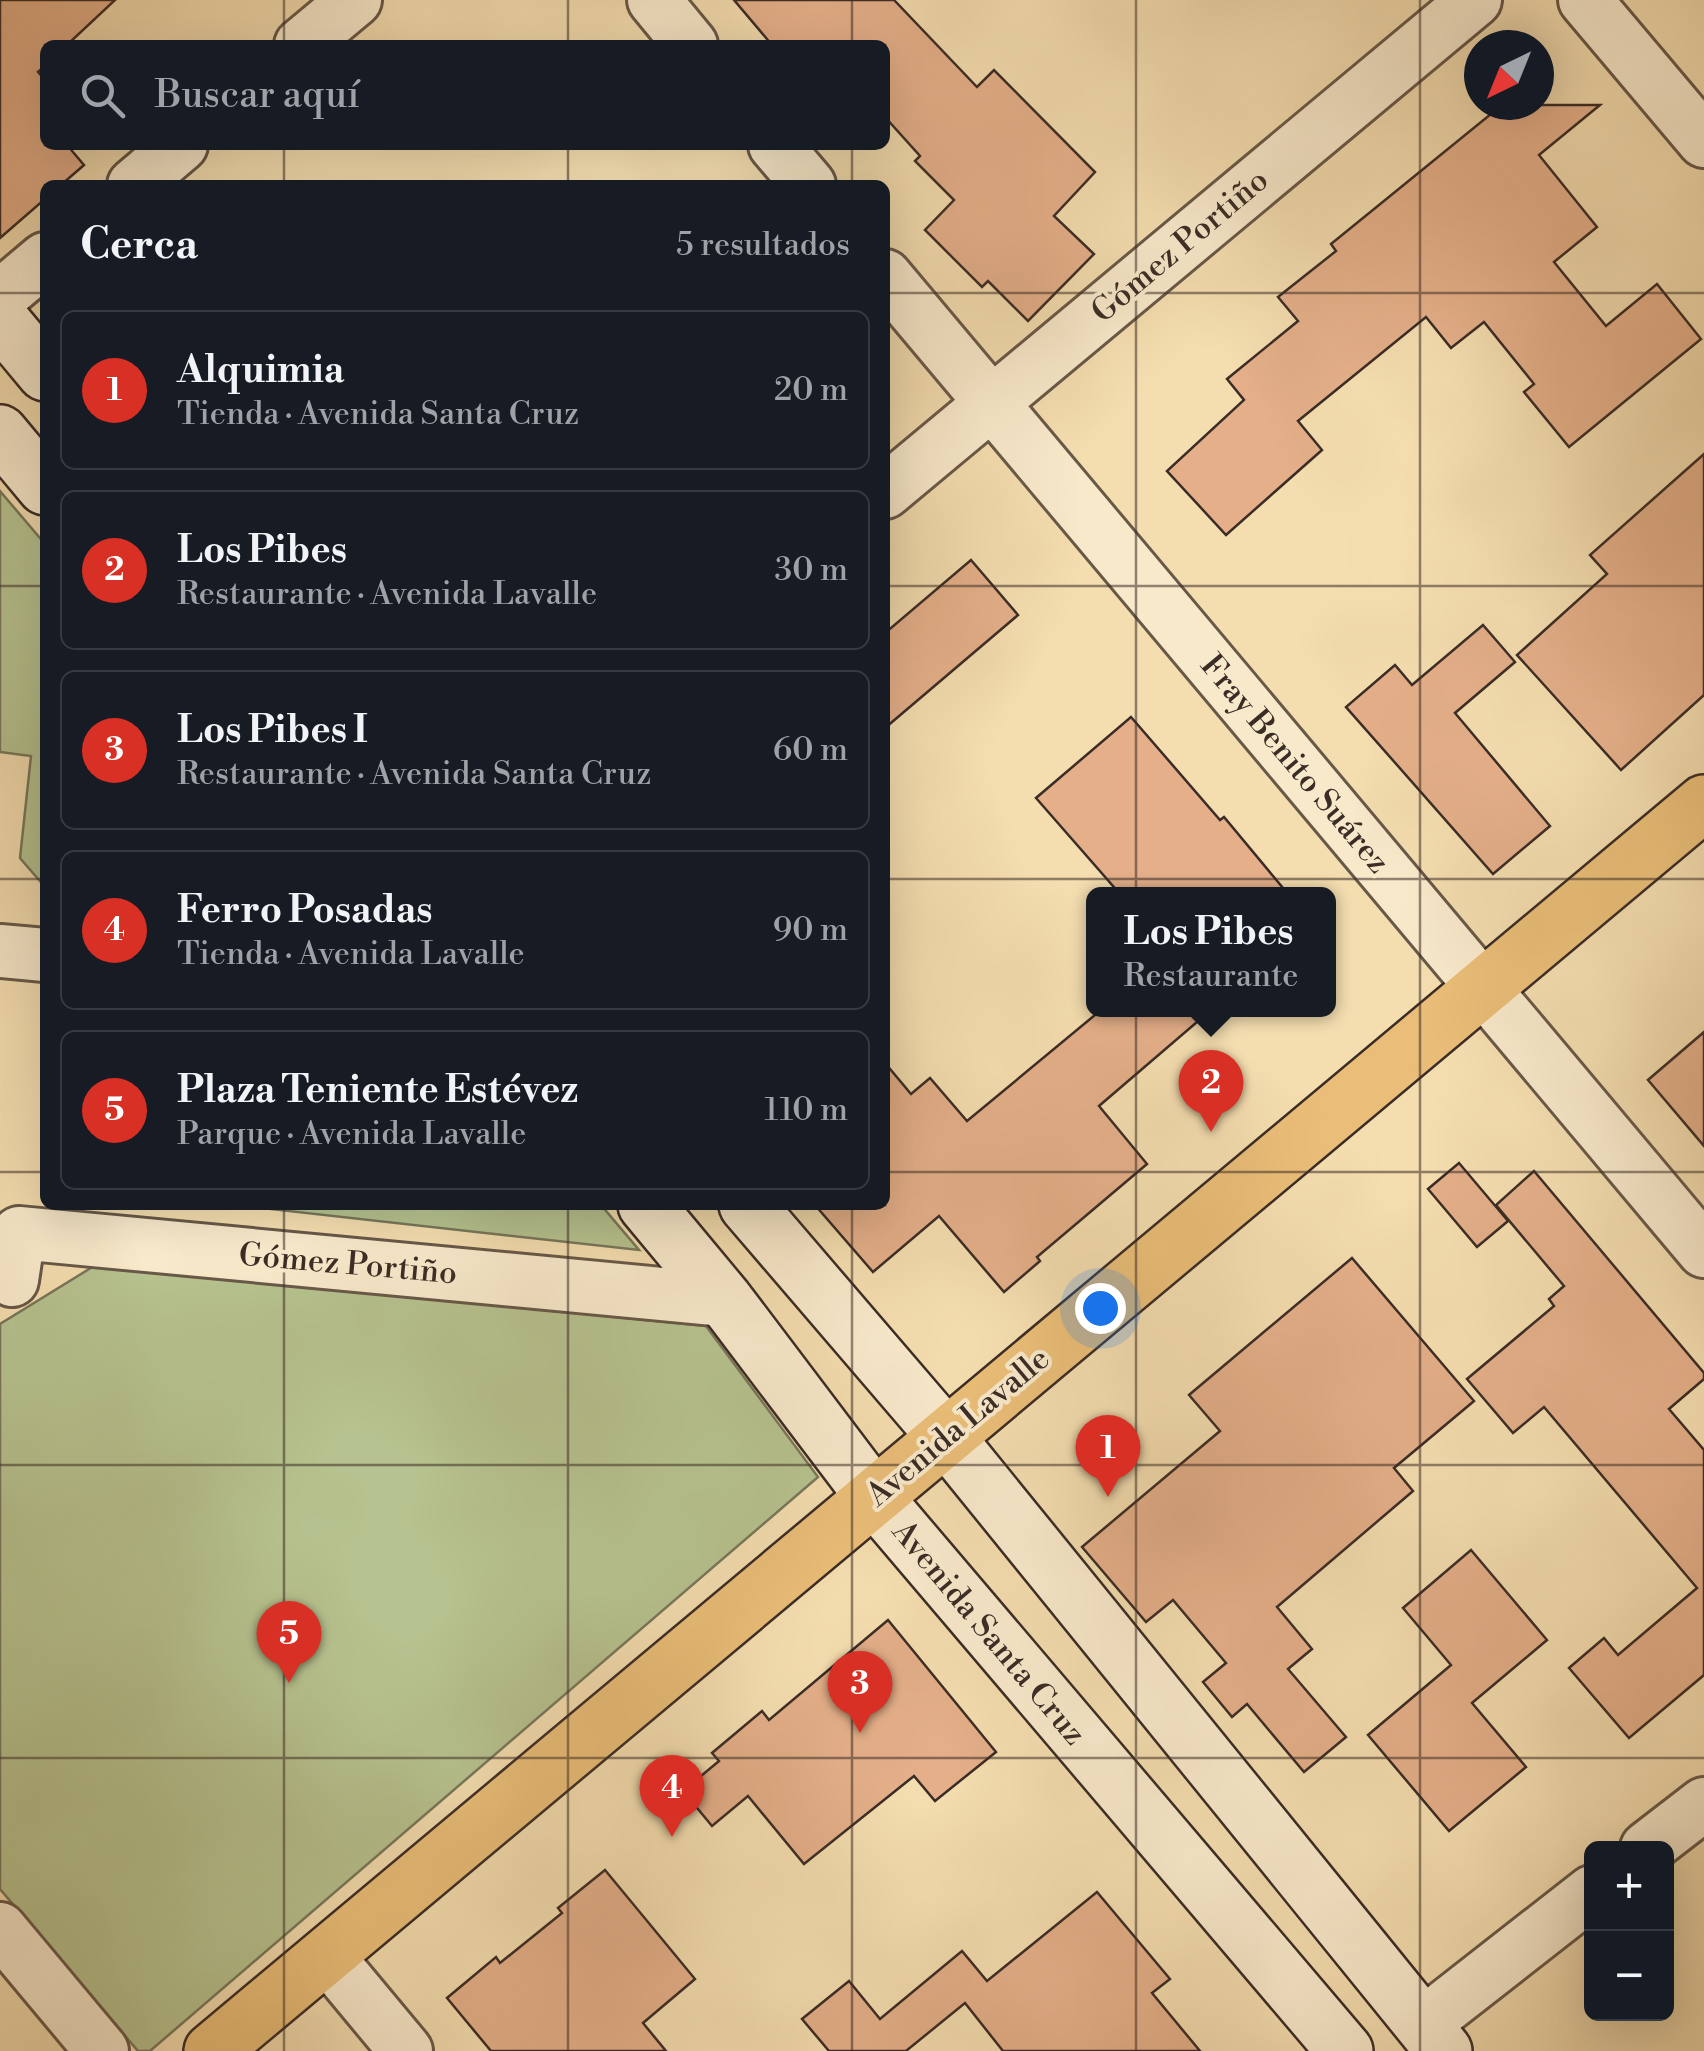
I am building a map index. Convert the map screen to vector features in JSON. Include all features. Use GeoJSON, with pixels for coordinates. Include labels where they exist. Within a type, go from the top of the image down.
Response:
{"type":"FeatureCollection","features":[{"type":"Feature","properties":{"kind":"main road"},"geometry":{"type":"LineString","coordinates":[[0,320],[40,367]]}},
{"type":"Feature","properties":{"kind":"main road"},"geometry":{"type":"LineString","coordinates":[[0,432],[40,481]]}},
{"type":"Feature","properties":{"kind":"main road","name":"Avenida Lavalle"},"geometry":{"type":"LineString","coordinates":[[212,2051],[1704,802]]}},
{"type":"Feature","properties":{"kind":"main road","name":"Avenida Santa Cruz"},"geometry":{"type":"LineString","coordinates":[[650,1210],[725,1300],[874,1497],[1345,2051]]}},
{"type":"Feature","properties":{"kind":"main road"},"geometry":{"type":"LineString","coordinates":[[751,1210],[946,1437],[1433,2038]]}},
{"type":"Feature","properties":{"kind":"street"},"geometry":{"type":"LineString","coordinates":[[307,40],[355,0]]}},
{"type":"Feature","properties":{"kind":"street"},"geometry":{"type":"LineString","coordinates":[[654,0],[688,40]]}},
{"type":"Feature","properties":{"kind":"street","name":"Gómez Portiño"},"geometry":{"type":"LineString","coordinates":[[890,488],[1474,0]]}},
{"type":"Feature","properties":{"kind":"street"},"geometry":{"type":"LineString","coordinates":[[1586,0],[1704,142]]}},
{"type":"Feature","properties":{"kind":"street"},"geometry":{"type":"LineString","coordinates":[[140,180],[175,150]]}},
{"type":"Feature","properties":{"kind":"street"},"geometry":{"type":"LineString","coordinates":[[779,150],[805,180]]}},
{"type":"Feature","properties":{"kind":"street"},"geometry":{"type":"LineString","coordinates":[[0,297],[40,263]]}},
{"type":"Feature","properties":{"kind":"street","name":"Fray Benito Suárez"},"geometry":{"type":"LineString","coordinates":[[890,282],[1704,1251]]}},
{"type":"Feature","properties":{"kind":"street"},"geometry":{"type":"LineString","coordinates":[[0,951],[40,955]]}},
{"type":"Feature","properties":{"kind":"street","name":"Gómez Portiño"},"geometry":{"type":"LineString","coordinates":[[12,1280],[19,1233],[725,1300]]}},
{"type":"Feature","properties":{"kind":"street"},"geometry":{"type":"LineString","coordinates":[[1656,1841],[1704,1804]]}},
{"type":"Feature","properties":{"kind":"street"},"geometry":{"type":"LineString","coordinates":[[1433,2038],[1584,1899]]}},
{"type":"Feature","properties":{"kind":"street"},"geometry":{"type":"LineString","coordinates":[[0,1929],[102,2051]]}},
{"type":"Feature","properties":{"kind":"street"},"geometry":{"type":"LineString","coordinates":[[327,1956],[406,2051]]}},
{"type":"Feature","properties":{"kind":"green space"},"geometry":{"type":"Polygon","coordinates":[[[0,491],[40,538],[40,881],[20,858],[31,756],[0,752],[0,491]]]}},
{"type":"Feature","properties":{"kind":"green space"},"geometry":{"type":"Polygon","coordinates":[[[279,1210],[605,1210],[639,1250],[279,1210]]]}},
{"type":"Feature","properties":{"kind":"green space"},"geometry":{"type":"Polygon","coordinates":[[[94,1266],[706,1326],[818,1477],[150,2051],[138,2051],[0,1889],[0,1324],[94,1266]]]}},
{"type":"Feature","properties":{"kind":"building"},"geometry":{"type":"Polygon","coordinates":[[[0,0],[115,0],[72,40],[40,40],[40,150],[71,150],[84,165],[67,180],[40,180],[40,203],[0,238],[0,0]]]}},
{"type":"Feature","properties":{"kind":"building"},"geometry":{"type":"Polygon","coordinates":[[[734,0],[894,0],[977,87],[994,70],[1095,172],[1054,216],[1094,254],[1028,321],[988,281],[982,287],[925,230],[954,200],[915,161],[920,156],[890,123],[890,40],[768,40],[734,0]]]}},
{"type":"Feature","properties":{"kind":"building"},"geometry":{"type":"Polygon","coordinates":[[[1554,105],[1600,105],[1539,155],[1597,227],[1554,262],[1606,326],[1657,284],[1701,339],[1569,447],[1524,392],[1534,384],[1484,322],[1451,348],[1426,317],[1298,421],[1322,450],[1226,535],[1167,471],[1244,400],[1227,379],[1298,321],[1278,297],[1336,251],[1331,244],[1484,120],[1554,120],[1554,105]]]}},
{"type":"Feature","properties":{"kind":"building"},"geometry":{"type":"Polygon","coordinates":[[[1704,454],[1704,695],[1621,770],[1517,655],[1607,574],[1590,555],[1704,454]]]}},
{"type":"Feature","properties":{"kind":"building"},"geometry":{"type":"Polygon","coordinates":[[[971,560],[1018,615],[890,724],[890,629],[971,560]]]}},
{"type":"Feature","properties":{"kind":"building"},"geometry":{"type":"Polygon","coordinates":[[[1483,625],[1515,662],[1455,713],[1550,826],[1493,874],[1346,707],[1395,665],[1412,685],[1483,625]]]}},
{"type":"Feature","properties":{"kind":"building"},"geometry":{"type":"Polygon","coordinates":[[[1131,717],[1220,820],[1224,817],[1282,887],[1114,887],[1036,798],[1131,717]]]}},
{"type":"Feature","properties":{"kind":"building"},"geometry":{"type":"Polygon","coordinates":[[[1093,1017],[1203,1017],[1099,1106],[1147,1164],[1037,1257],[1040,1261],[1004,1292],[939,1216],[873,1272],[819,1210],[890,1210],[890,1069],[911,1094],[930,1078],[967,1121],[1093,1017]]]}},
{"type":"Feature","properties":{"kind":"building"},"geometry":{"type":"Polygon","coordinates":[[[1704,1032],[1704,1146],[1648,1080],[1704,1032]]]}},
{"type":"Feature","properties":{"kind":"building"},"geometry":{"type":"Polygon","coordinates":[[[1459,1163],[1508,1221],[1477,1247],[1428,1189],[1459,1163]]]}},
{"type":"Feature","properties":{"kind":"building"},"geometry":{"type":"Polygon","coordinates":[[[1534,1171],[1704,1373],[1704,1379],[1669,1409],[1704,1450],[1704,1675],[1629,1738],[1569,1668],[1604,1638],[1618,1655],[1697,1588],[1544,1407],[1513,1433],[1467,1379],[1554,1306],[1549,1299],[1564,1286],[1496,1205],[1534,1171]]]}},
{"type":"Feature","properties":{"kind":"building"},"geometry":{"type":"Polygon","coordinates":[[[1352,1258],[1474,1401],[1394,1468],[1413,1491],[1277,1607],[1312,1649],[1288,1669],[1346,1737],[1304,1772],[1247,1704],[1232,1717],[1203,1682],[1226,1663],[1173,1600],[1146,1622],[1082,1547],[1220,1431],[1189,1395],[1352,1258]]]}},
{"type":"Feature","properties":{"kind":"building"},"geometry":{"type":"Polygon","coordinates":[[[1471,1550],[1547,1640],[1472,1703],[1526,1767],[1449,1831],[1368,1735],[1451,1665],[1403,1608],[1471,1550]]]}},
{"type":"Feature","properties":{"kind":"building"},"geometry":{"type":"Polygon","coordinates":[[[888,1620],[996,1752],[935,1801],[914,1776],[804,1864],[748,1796],[712,1826],[683,1791],[719,1761],[712,1753],[762,1711],[769,1720],[888,1620]]]}},
{"type":"Feature","properties":{"kind":"building"},"geometry":{"type":"Polygon","coordinates":[[[605,1870],[695,1979],[643,2023],[666,2051],[491,2051],[447,1998],[496,1957],[500,1963],[562,1913],[558,1908],[605,1870]]]}},
{"type":"Feature","properties":{"kind":"building"},"geometry":{"type":"Polygon","coordinates":[[[1097,1892],[1170,1979],[1152,1993],[1200,2051],[1003,2051],[965,2003],[906,2051],[829,2051],[802,2019],[849,1981],[880,2019],[962,1951],[987,1981],[1097,1892]]]}},
{"type":"Feature","properties":{"kind":"place","name":"Los Pibes"},"geometry":{"type":"Point","coordinates":[1211,1132]}},
{"type":"Feature","properties":{"kind":"place","name":"Alquimia"},"geometry":{"type":"Point","coordinates":[1108,1497]}},
{"type":"Feature","properties":{"kind":"place","name":"Plaza Teniente Estévez"},"geometry":{"type":"Point","coordinates":[289,1683]}},
{"type":"Feature","properties":{"kind":"place","name":"Los Pibes I"},"geometry":{"type":"Point","coordinates":[860,1733]}},
{"type":"Feature","properties":{"kind":"place","name":"Ferro Posadas"},"geometry":{"type":"Point","coordinates":[672,1837]}}]}
